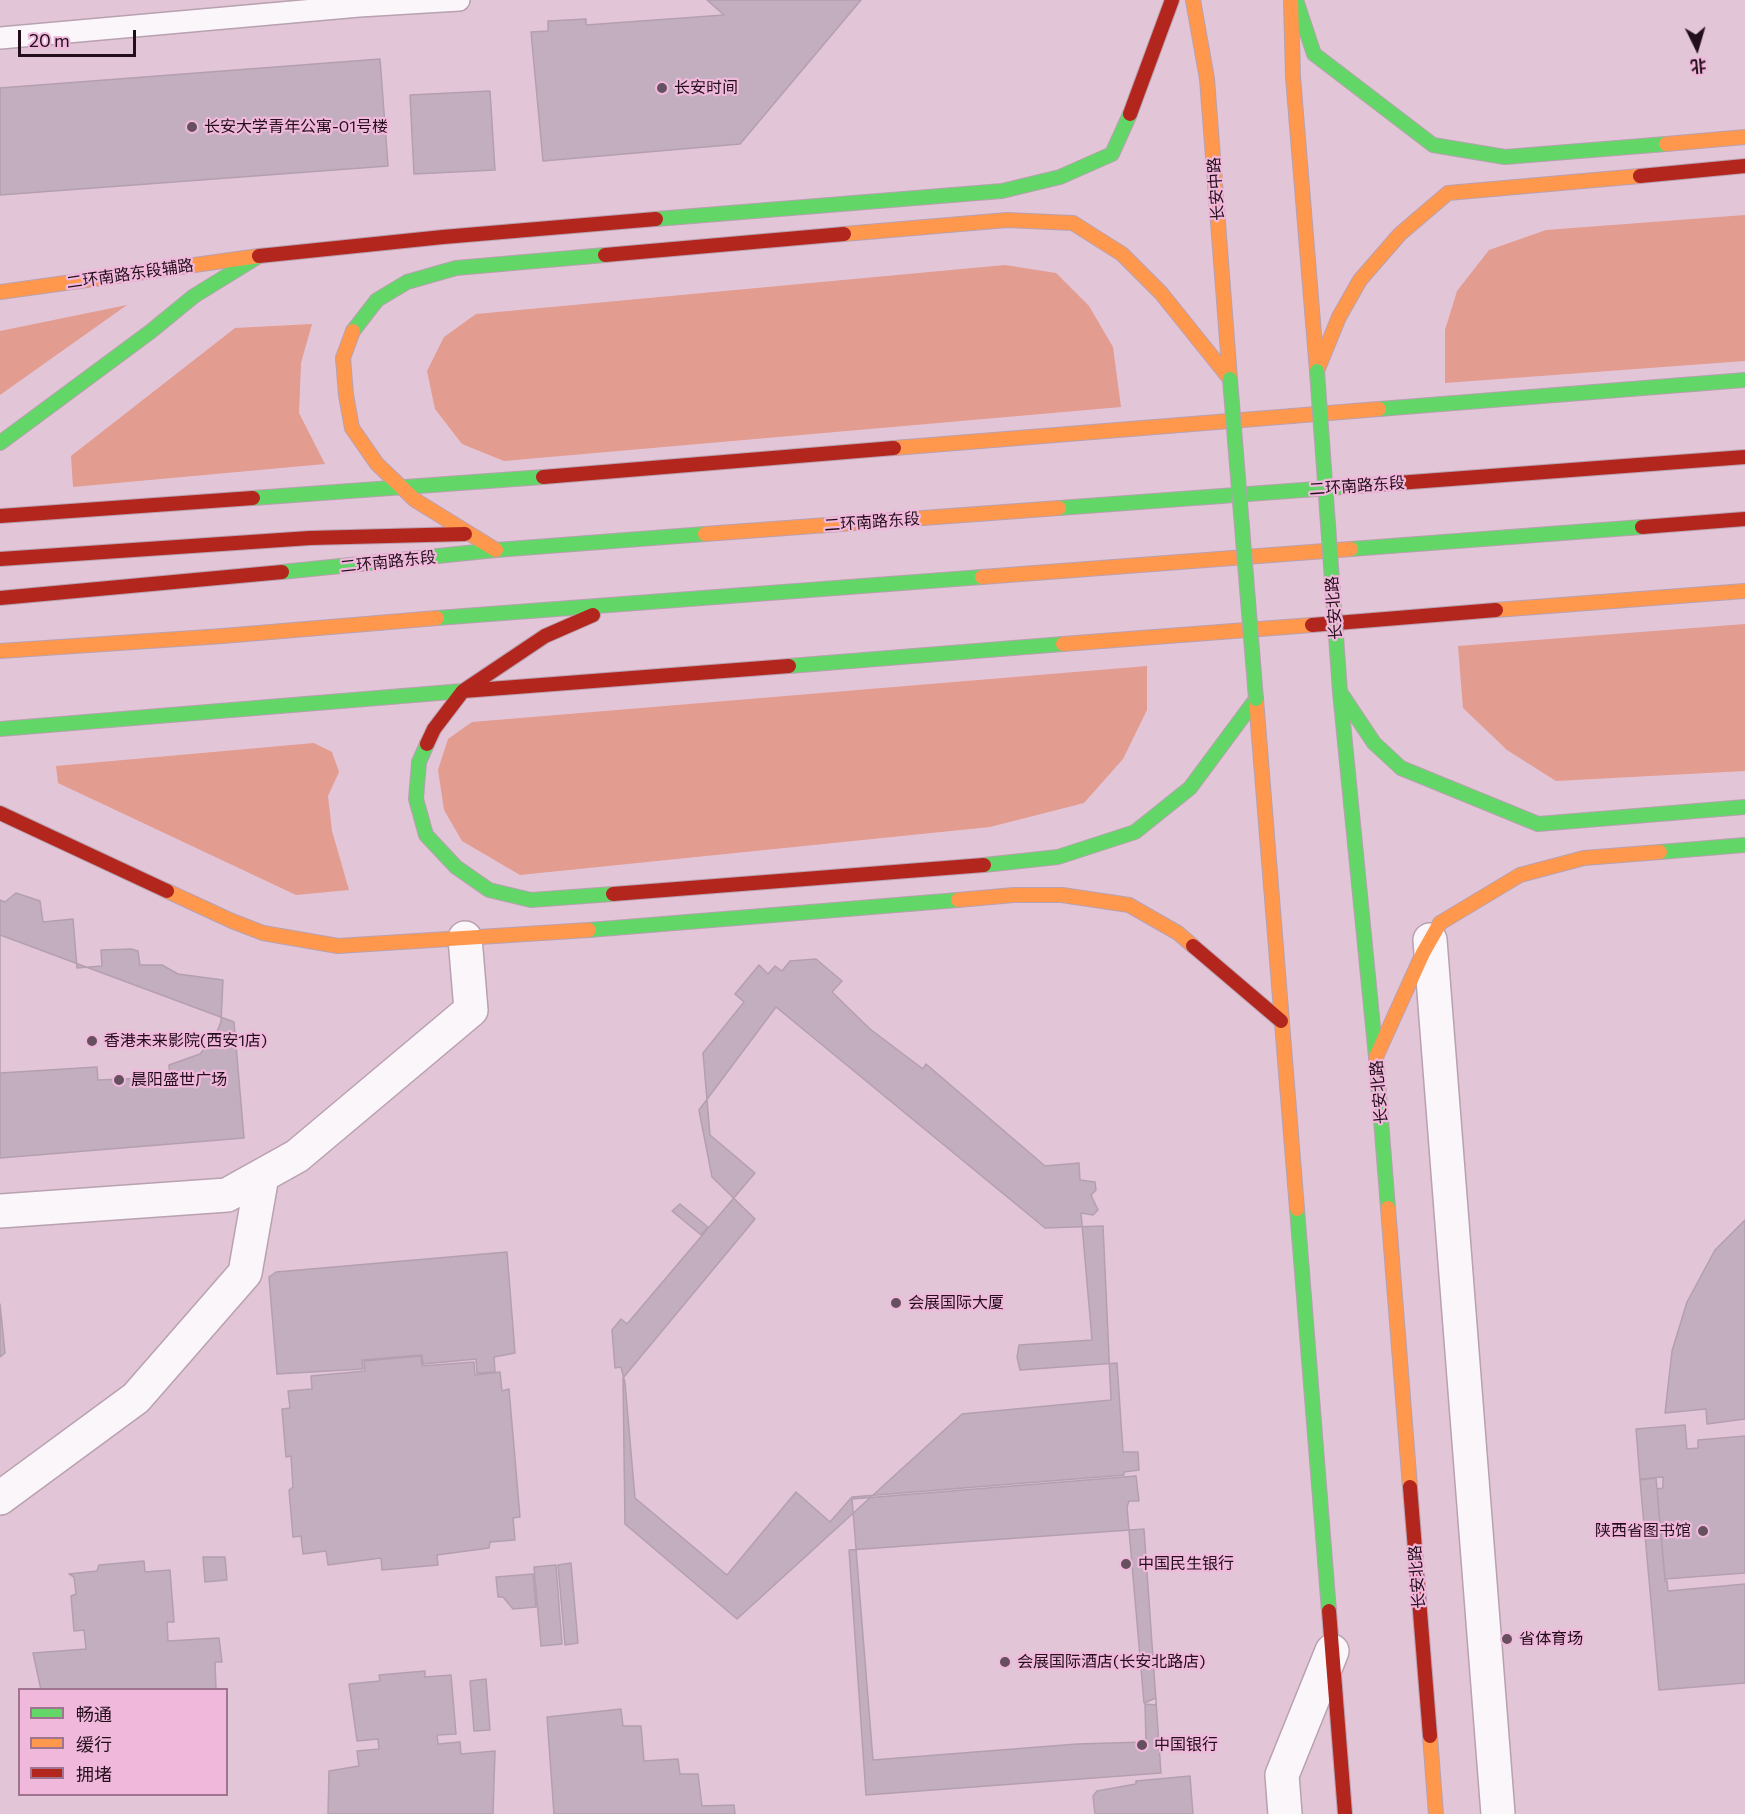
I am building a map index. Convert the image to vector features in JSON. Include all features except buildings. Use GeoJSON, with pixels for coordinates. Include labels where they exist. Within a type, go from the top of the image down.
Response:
{"type":"FeatureCollection","features":[{"type":"Feature","properties":{"kind":"main road","name":"二环南路东段辅路"},"geometry":{"type":"LineString","coordinates":[[0,292],[259,256],[443,237],[1002,191],[1060,177],[1112,154],[1137,99],[1172,0]]}},
{"type":"Feature","properties":{"kind":"main road","name":"长安中路"},"geometry":{"type":"LineString","coordinates":[[1193,0],[1208,79],[1230,379]]}},
{"type":"Feature","properties":{"kind":"main road"},"geometry":{"type":"LineString","coordinates":[[1291,0],[1293,77],[1317,371]]}},
{"type":"Feature","properties":{"kind":"main road"},"geometry":{"type":"LineString","coordinates":[[1296,0],[1314,54],[1433,144],[1505,157],[1745,136]]}},
{"type":"Feature","properties":{"kind":"main road"},"geometry":{"type":"LineString","coordinates":[[1317,371],[1339,317],[1360,280],[1400,234],[1448,193],[1745,166]]}},
{"type":"Feature","properties":{"kind":"main road"},"geometry":{"type":"LineString","coordinates":[[496,550],[415,501],[377,464],[352,428],[343,358],[353,330],[377,300],[407,282],[456,268],[1007,220],[1073,223],[1122,254],[1161,292],[1230,379],[1345,1814]]}},
{"type":"Feature","properties":{"kind":"main road"},"geometry":{"type":"LineString","coordinates":[[0,443],[150,332],[194,296],[259,256]]}},
{"type":"Feature","properties":{"kind":"main road","name":"长安北路"},"geometry":{"type":"LineString","coordinates":[[1317,371],[1340,692],[1376,1057],[1436,1814]]}},
{"type":"Feature","properties":{"kind":"main road"},"geometry":{"type":"LineString","coordinates":[[0,516],[400,487],[1745,380]]}},
{"type":"Feature","properties":{"kind":"main road","name":"二环南路东段"},"geometry":{"type":"LineString","coordinates":[[0,598],[496,550],[1745,457]]}},
{"type":"Feature","properties":{"kind":"main road"},"geometry":{"type":"LineString","coordinates":[[0,651],[212,637],[1745,519]]}},
{"type":"Feature","properties":{"kind":"main road"},"geometry":{"type":"LineString","coordinates":[[0,559],[310,538],[469,534]]}},
{"type":"Feature","properties":{"kind":"main road"},"geometry":{"type":"LineString","coordinates":[[0,729],[1745,591]]}},
{"type":"Feature","properties":{"kind":"main road"},"geometry":{"type":"LineString","coordinates":[[613,605],[545,636],[463,691],[434,729],[419,762],[416,799],[426,835],[456,867],[489,890],[531,900],[984,865],[1058,857],[1135,832],[1190,788],[1256,699]]}},
{"type":"Feature","properties":{"kind":"main road"},"geometry":{"type":"LineString","coordinates":[[1340,692],[1374,743],[1401,768],[1538,824],[1745,807]]}},
{"type":"Feature","properties":{"kind":"main road"},"geometry":{"type":"LineString","coordinates":[[0,813],[232,921],[263,933],[338,946],[571,932],[1014,895],[1062,895],[1129,905],[1178,933],[1281,1021]]}},
{"type":"Feature","properties":{"kind":"main road"},"geometry":{"type":"LineString","coordinates":[[1376,1057],[1440,923],[1520,875],[1584,858],[1745,845]]}},
{"type":"Feature","properties":{"kind":"street"},"geometry":{"type":"LineString","coordinates":[[0,1211],[227,1194],[297,1156],[471,1010],[465,938]]}},
{"type":"Feature","properties":{"kind":"street"},"geometry":{"type":"LineString","coordinates":[[1430,940],[1498,1814]]}},
{"type":"Feature","properties":{"kind":"street"},"geometry":{"type":"LineString","coordinates":[[0,1498],[136,1398],[245,1273],[262,1176]]}},
{"type":"Feature","properties":{"kind":"street"},"geometry":{"type":"LineString","coordinates":[[1285,1814],[1282,1775],[1332,1651]]}},
{"type":"Feature","properties":{"kind":"lane"},"geometry":{"type":"LineString","coordinates":[[0,38],[359,6],[459,0]]}},
{"type":"Feature","properties":{"kind":"shaded area"},"geometry":{"type":"Polygon","coordinates":[[[1745,215],[1745,361],[1445,383],[1445,330],[1457,291],[1489,250],[1546,230],[1745,215]]]}},
{"type":"Feature","properties":{"kind":"shaded area"},"geometry":{"type":"Polygon","coordinates":[[[1005,265],[1056,273],[1089,306],[1113,347],[1121,407],[504,461],[462,444],[435,409],[427,371],[444,337],[476,314],[1005,265]]]}},
{"type":"Feature","properties":{"kind":"shaded area"},"geometry":{"type":"Polygon","coordinates":[[[127,305],[0,395],[0,331],[127,305]]]}},
{"type":"Feature","properties":{"kind":"shaded area"},"geometry":{"type":"Polygon","coordinates":[[[312,324],[301,363],[299,413],[325,464],[73,487],[71,456],[235,328],[312,324]]]}},
{"type":"Feature","properties":{"kind":"shaded area"},"geometry":{"type":"Polygon","coordinates":[[[1745,624],[1745,771],[1556,781],[1507,750],[1463,708],[1458,646],[1745,624]]]}},
{"type":"Feature","properties":{"kind":"shaded area"},"geometry":{"type":"Polygon","coordinates":[[[1147,666],[1147,710],[1123,759],[1084,803],[990,827],[520,875],[462,841],[444,810],[438,770],[448,739],[472,722],[1147,666]]]}},
{"type":"Feature","properties":{"kind":"shaded area"},"geometry":{"type":"Polygon","coordinates":[[[314,743],[332,752],[339,772],[328,796],[332,831],[349,890],[296,895],[58,783],[56,766],[314,743]]]}},
{"type":"Feature","properties":{"kind":"traffic: fast"},"geometry":{"type":"LineString","coordinates":[[1296,0],[1314,54],[1433,145],[1505,157],[1666,144]]}},
{"type":"Feature","properties":{"kind":"traffic: fast"},"geometry":{"type":"LineString","coordinates":[[656,219],[1002,191],[1060,177],[1112,154],[1130,114]]}},
{"type":"Feature","properties":{"kind":"traffic: fast"},"geometry":{"type":"LineString","coordinates":[[353,331],[377,300],[407,282],[456,268],[605,255]]}},
{"type":"Feature","properties":{"kind":"traffic: fast"},"geometry":{"type":"LineString","coordinates":[[0,443],[150,332],[194,296],[259,256]]}},
{"type":"Feature","properties":{"kind":"traffic: fast"},"geometry":{"type":"LineString","coordinates":[[1317,371],[1340,692]]}},
{"type":"Feature","properties":{"kind":"traffic: fast"},"geometry":{"type":"LineString","coordinates":[[1230,379],[1256,699]]}},
{"type":"Feature","properties":{"kind":"traffic: fast"},"geometry":{"type":"LineString","coordinates":[[1379,409],[1745,380]]}},
{"type":"Feature","properties":{"kind":"traffic: fast"},"geometry":{"type":"LineString","coordinates":[[253,498],[543,477]]}},
{"type":"Feature","properties":{"kind":"traffic: fast"},"geometry":{"type":"LineString","coordinates":[[1059,508],[1384,484]]}},
{"type":"Feature","properties":{"kind":"traffic: fast"},"geometry":{"type":"LineString","coordinates":[[1351,549],[1642,527]]}},
{"type":"Feature","properties":{"kind":"traffic: fast"},"geometry":{"type":"LineString","coordinates":[[282,572],[496,550],[705,534]]}},
{"type":"Feature","properties":{"kind":"traffic: fast"},"geometry":{"type":"LineString","coordinates":[[437,618],[982,577]]}},
{"type":"Feature","properties":{"kind":"traffic: fast"},"geometry":{"type":"LineString","coordinates":[[789,666],[1063,644]]}},
{"type":"Feature","properties":{"kind":"traffic: fast"},"geometry":{"type":"LineString","coordinates":[[0,729],[463,691]]}},
{"type":"Feature","properties":{"kind":"traffic: fast"},"geometry":{"type":"LineString","coordinates":[[1340,692],[1376,1057],[1388,1208]]}},
{"type":"Feature","properties":{"kind":"traffic: fast"},"geometry":{"type":"LineString","coordinates":[[1340,692],[1374,743],[1401,768],[1538,824],[1745,807]]}},
{"type":"Feature","properties":{"kind":"traffic: fast"},"geometry":{"type":"LineString","coordinates":[[984,865],[1058,857],[1135,832],[1190,788],[1256,699]]}},
{"type":"Feature","properties":{"kind":"traffic: fast"},"geometry":{"type":"LineString","coordinates":[[427,744],[419,762],[416,799],[426,835],[456,867],[489,890],[531,900],[613,894]]}},
{"type":"Feature","properties":{"kind":"traffic: fast"},"geometry":{"type":"LineString","coordinates":[[1660,852],[1745,845]]}},
{"type":"Feature","properties":{"kind":"traffic: fast"},"geometry":{"type":"LineString","coordinates":[[589,930],[958,900]]}},
{"type":"Feature","properties":{"kind":"traffic: fast"},"geometry":{"type":"LineString","coordinates":[[1297,1209],[1329,1611]]}},
{"type":"Feature","properties":{"kind":"traffic: slow"},"geometry":{"type":"LineString","coordinates":[[1193,0],[1207,79],[1230,379]]}},
{"type":"Feature","properties":{"kind":"traffic: slow"},"geometry":{"type":"LineString","coordinates":[[1291,0],[1293,77],[1317,371]]}},
{"type":"Feature","properties":{"kind":"traffic: slow"},"geometry":{"type":"LineString","coordinates":[[1666,144],[1745,137]]}},
{"type":"Feature","properties":{"kind":"traffic: slow"},"geometry":{"type":"LineString","coordinates":[[1317,371],[1339,317],[1360,280],[1400,234],[1448,193],[1640,176]]}},
{"type":"Feature","properties":{"kind":"traffic: slow"},"geometry":{"type":"LineString","coordinates":[[844,234],[1007,220],[1073,223],[1122,254],[1161,293],[1230,379]]}},
{"type":"Feature","properties":{"kind":"traffic: slow"},"geometry":{"type":"LineString","coordinates":[[0,292],[259,256]]}},
{"type":"Feature","properties":{"kind":"traffic: slow"},"geometry":{"type":"LineString","coordinates":[[353,331],[343,358],[352,428],[377,464],[415,500],[496,550]]}},
{"type":"Feature","properties":{"kind":"traffic: slow"},"geometry":{"type":"LineString","coordinates":[[894,448],[1379,409]]}},
{"type":"Feature","properties":{"kind":"traffic: slow"},"geometry":{"type":"LineString","coordinates":[[705,534],[1059,508]]}},
{"type":"Feature","properties":{"kind":"traffic: slow"},"geometry":{"type":"LineString","coordinates":[[982,577],[1351,549]]}},
{"type":"Feature","properties":{"kind":"traffic: slow"},"geometry":{"type":"LineString","coordinates":[[1496,610],[1745,591]]}},
{"type":"Feature","properties":{"kind":"traffic: slow"},"geometry":{"type":"LineString","coordinates":[[0,651],[223,636],[437,618]]}},
{"type":"Feature","properties":{"kind":"traffic: slow"},"geometry":{"type":"LineString","coordinates":[[1063,644],[1312,625]]}},
{"type":"Feature","properties":{"kind":"traffic: slow"},"geometry":{"type":"LineString","coordinates":[[1256,699],[1297,1209]]}},
{"type":"Feature","properties":{"kind":"traffic: slow"},"geometry":{"type":"LineString","coordinates":[[1376,1057],[1423,953],[1440,923],[1520,875],[1584,858],[1660,852]]}},
{"type":"Feature","properties":{"kind":"traffic: slow"},"geometry":{"type":"LineString","coordinates":[[167,891],[263,933],[338,946],[589,930]]}},
{"type":"Feature","properties":{"kind":"traffic: slow"},"geometry":{"type":"LineString","coordinates":[[958,900],[1014,895],[1062,895],[1129,905],[1178,933],[1193,946]]}},
{"type":"Feature","properties":{"kind":"traffic: slow"},"geometry":{"type":"LineString","coordinates":[[1388,1208],[1410,1487]]}},
{"type":"Feature","properties":{"kind":"traffic: slow"},"geometry":{"type":"LineString","coordinates":[[1430,1736],[1436,1814]]}},
{"type":"Feature","properties":{"kind":"traffic: jam"},"geometry":{"type":"LineString","coordinates":[[1130,114],[1172,0]]}},
{"type":"Feature","properties":{"kind":"traffic: jam"},"geometry":{"type":"LineString","coordinates":[[1640,176],[1745,166]]}},
{"type":"Feature","properties":{"kind":"traffic: jam"},"geometry":{"type":"LineString","coordinates":[[259,256],[443,237],[656,219]]}},
{"type":"Feature","properties":{"kind":"traffic: jam"},"geometry":{"type":"LineString","coordinates":[[605,255],[844,234]]}},
{"type":"Feature","properties":{"kind":"traffic: jam"},"geometry":{"type":"LineString","coordinates":[[543,477],[894,448]]}},
{"type":"Feature","properties":{"kind":"traffic: jam"},"geometry":{"type":"LineString","coordinates":[[1384,484],[1745,457]]}},
{"type":"Feature","properties":{"kind":"traffic: jam"},"geometry":{"type":"LineString","coordinates":[[0,516],[253,498]]}},
{"type":"Feature","properties":{"kind":"traffic: jam"},"geometry":{"type":"LineString","coordinates":[[1642,527],[1745,519]]}},
{"type":"Feature","properties":{"kind":"traffic: jam"},"geometry":{"type":"LineString","coordinates":[[0,559],[310,538],[465,534]]}},
{"type":"Feature","properties":{"kind":"traffic: jam"},"geometry":{"type":"LineString","coordinates":[[0,598],[282,572]]}},
{"type":"Feature","properties":{"kind":"traffic: jam"},"geometry":{"type":"LineString","coordinates":[[1312,625],[1496,610]]}},
{"type":"Feature","properties":{"kind":"traffic: jam"},"geometry":{"type":"LineString","coordinates":[[427,744],[434,729],[463,691],[545,636],[593,615]]}},
{"type":"Feature","properties":{"kind":"traffic: jam"},"geometry":{"type":"LineString","coordinates":[[463,691],[789,666]]}},
{"type":"Feature","properties":{"kind":"traffic: jam"},"geometry":{"type":"LineString","coordinates":[[0,813],[167,891]]}},
{"type":"Feature","properties":{"kind":"traffic: jam"},"geometry":{"type":"LineString","coordinates":[[613,894],[984,865]]}},
{"type":"Feature","properties":{"kind":"traffic: jam"},"geometry":{"type":"LineString","coordinates":[[1193,946],[1281,1021]]}},
{"type":"Feature","properties":{"kind":"traffic: jam"},"geometry":{"type":"LineString","coordinates":[[1410,1487],[1430,1736]]}},
{"type":"Feature","properties":{"kind":"traffic: jam"},"geometry":{"type":"LineString","coordinates":[[1329,1611],[1345,1814]]}},
{"type":"Feature","properties":{"kind":"place","name":"长安时间"},"geometry":{"type":"Point","coordinates":[662,88]}},
{"type":"Feature","properties":{"kind":"place","name":"长安大学青年公寓-01号楼"},"geometry":{"type":"Point","coordinates":[192,127]}},
{"type":"Feature","properties":{"kind":"place","name":"香港未来影院(西安1店)"},"geometry":{"type":"Point","coordinates":[92,1041]}},
{"type":"Feature","properties":{"kind":"place","name":"晨阳盛世广场"},"geometry":{"type":"Point","coordinates":[119,1080]}},
{"type":"Feature","properties":{"kind":"place","name":"会展国际大厦"},"geometry":{"type":"Point","coordinates":[896,1303]}},
{"type":"Feature","properties":{"kind":"place","name":"陕西省图书馆"},"geometry":{"type":"Point","coordinates":[1703,1531]}},
{"type":"Feature","properties":{"kind":"place","name":"中国民生银行"},"geometry":{"type":"Point","coordinates":[1126,1564]}},
{"type":"Feature","properties":{"kind":"place","name":"省体育场"},"geometry":{"type":"Point","coordinates":[1507,1639]}},
{"type":"Feature","properties":{"kind":"place","name":"会展国际酒店(长安北路店)"},"geometry":{"type":"Point","coordinates":[1005,1662]}},
{"type":"Feature","properties":{"kind":"place","name":"中国银行"},"geometry":{"type":"Point","coordinates":[1142,1745]}}]}
